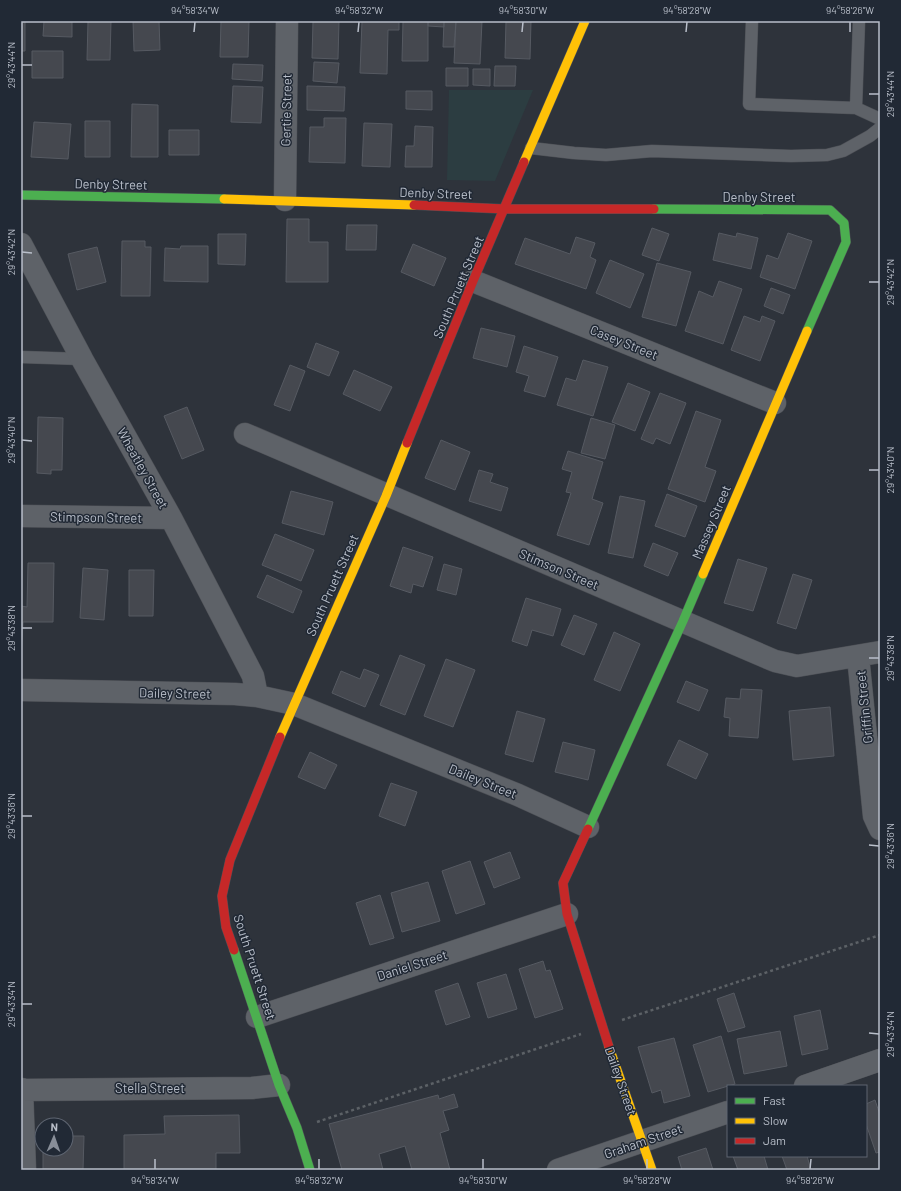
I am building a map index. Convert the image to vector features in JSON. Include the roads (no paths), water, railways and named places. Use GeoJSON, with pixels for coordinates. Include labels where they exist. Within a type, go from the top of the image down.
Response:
{"type":"FeatureCollection","features":[{"type":"Feature","properties":{"kind":"street","name":"Gertie Street"},"geometry":{"type":"LineString","coordinates":[[285,200],[288,21]]}},
{"type":"Feature","properties":{"kind":"street","name":"South Pruett Street"},"geometry":{"type":"LineString","coordinates":[[310,1170],[297,1128],[279,1085],[226,927],[222,896],[230,860],[294,704],[386,496],[474,281],[585,21]]}},
{"type":"Feature","properties":{"kind":"street","name":"Denby Street"},"geometry":{"type":"LineString","coordinates":[[21,195],[285,200],[505,209],[830,210],[844,223]]}},
{"type":"Feature","properties":{"kind":"street","name":"Massey Street"},"geometry":{"type":"LineString","coordinates":[[588,827],[684,621],[775,403],[846,242],[844,223]]}},
{"type":"Feature","properties":{"kind":"street","name":"Wheatley Street"},"geometry":{"type":"LineString","coordinates":[[21,244],[82,359],[171,518],[253,676],[257,696]]}},
{"type":"Feature","properties":{"kind":"street","name":"Casey Street"},"geometry":{"type":"LineString","coordinates":[[474,281],[775,403]]}},
{"type":"Feature","properties":{"kind":"street","name":"Stimson Street"},"geometry":{"type":"LineString","coordinates":[[245,434],[386,496],[684,621],[775,661],[797,666],[880,652]]}},
{"type":"Feature","properties":{"kind":"street","name":"Stimpson Street"},"geometry":{"type":"LineString","coordinates":[[21,516],[171,518]]}},
{"type":"Feature","properties":{"kind":"street","name":"Griffin Street"},"geometry":{"type":"LineString","coordinates":[[858,656],[874,816],[880,829]]}},
{"type":"Feature","properties":{"kind":"street","name":"Dailey Street"},"geometry":{"type":"LineString","coordinates":[[21,690],[235,694],[257,696],[294,704],[518,795],[588,827],[562,882],[567,914],[602,1027],[652,1170]]}},
{"type":"Feature","properties":{"kind":"street","name":"Daniel Street"},"geometry":{"type":"LineString","coordinates":[[257,1017],[567,914]]}},
{"type":"Feature","properties":{"kind":"street"},"geometry":{"type":"LineString","coordinates":[[808,1085],[880,1060]]}},
{"type":"Feature","properties":{"kind":"street","name":"Stella Street"},"geometry":{"type":"LineString","coordinates":[[22,1090],[252,1088],[279,1085]]}},
{"type":"Feature","properties":{"kind":"street"},"geometry":{"type":"LineString","coordinates":[[22,1090],[25,1170]]}},
{"type":"Feature","properties":{"kind":"street","name":"Graham Street"},"geometry":{"type":"LineString","coordinates":[[558,1170],[727,1112]]}},
{"type":"Feature","properties":{"kind":"lane"},"geometry":{"type":"LineString","coordinates":[[752,21],[749,104],[856,108],[880,118]]}},
{"type":"Feature","properties":{"kind":"lane"},"geometry":{"type":"LineString","coordinates":[[856,108],[859,21]]}},
{"type":"Feature","properties":{"kind":"lane"},"geometry":{"type":"LineString","coordinates":[[531,148],[606,155],[652,151],[827,155],[843,151],[870,136],[880,128]]}},
{"type":"Feature","properties":{"kind":"lane"},"geometry":{"type":"LineString","coordinates":[[21,357],[82,359]]}}]}
